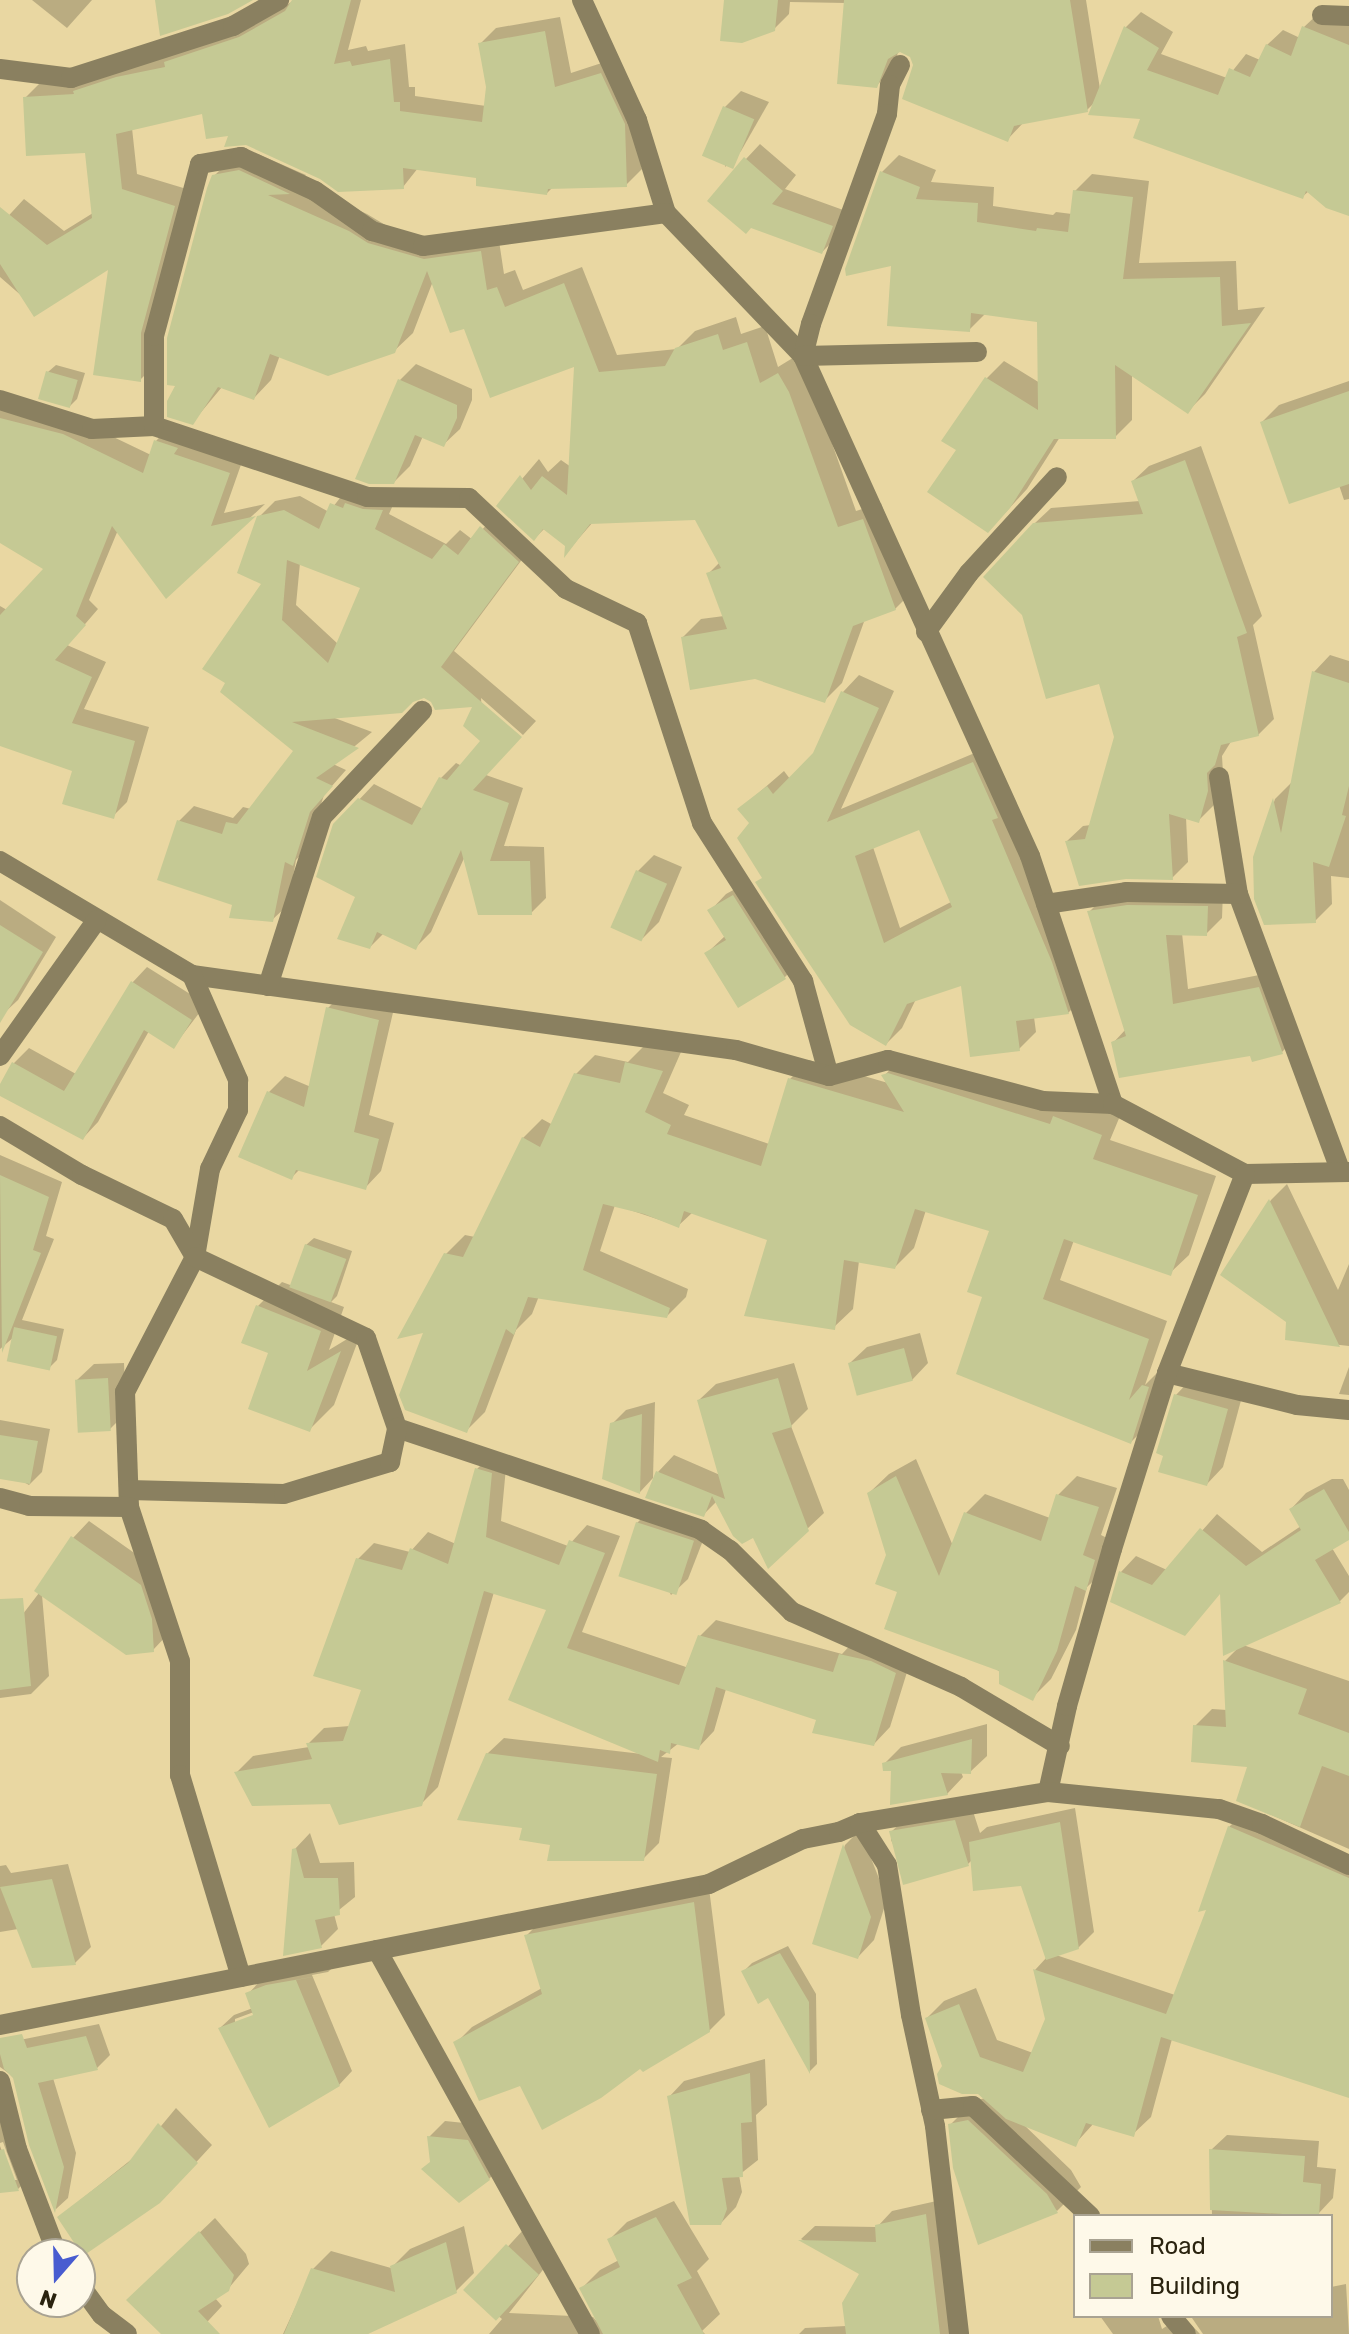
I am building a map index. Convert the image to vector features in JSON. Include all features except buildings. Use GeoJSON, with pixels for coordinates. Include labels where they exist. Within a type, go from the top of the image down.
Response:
{"type":"FeatureCollection","features":[{"type":"Feature","properties":{"kind":"street"},"geometry":{"type":"LineString","coordinates":[[0,69],[71,78],[233,26],[279,0]]}},
{"type":"Feature","properties":{"kind":"street"},"geometry":{"type":"LineString","coordinates":[[582,0],[604,41],[637,120],[666,213],[803,356],[1030,856],[1113,1104]]}},
{"type":"Feature","properties":{"kind":"street"},"geometry":{"type":"LineString","coordinates":[[1322,15],[1349,16]]}},
{"type":"Feature","properties":{"kind":"street"},"geometry":{"type":"LineString","coordinates":[[803,356],[811,324],[887,114],[890,85],[900,65]]}},
{"type":"Feature","properties":{"kind":"street"},"geometry":{"type":"LineString","coordinates":[[154,426],[154,336],[200,164],[241,157],[315,191],[372,231],[423,246],[666,213]]}},
{"type":"Feature","properties":{"kind":"street"},"geometry":{"type":"LineString","coordinates":[[803,356],[977,352]]}},
{"type":"Feature","properties":{"kind":"street"},"geometry":{"type":"LineString","coordinates":[[0,400],[92,429],[154,426],[367,497],[469,498],[566,589],[637,623],[702,823],[803,981],[829,1076]]}},
{"type":"Feature","properties":{"kind":"street"},"geometry":{"type":"LineString","coordinates":[[926,632],[969,573],[1057,477]]}},
{"type":"Feature","properties":{"kind":"street"},"geometry":{"type":"LineString","coordinates":[[268,986],[322,817],[422,711]]}},
{"type":"Feature","properties":{"kind":"street"},"geometry":{"type":"LineString","coordinates":[[0,861],[96,921],[192,975],[736,1050],[829,1076],[888,1060],[1043,1101],[1113,1104],[1245,1174],[1345,1172],[1238,894],[1219,777]]}},
{"type":"Feature","properties":{"kind":"street"},"geometry":{"type":"LineString","coordinates":[[1046,904],[1126,892],[1238,894]]}},
{"type":"Feature","properties":{"kind":"street"},"geometry":{"type":"LineString","coordinates":[[0,1056],[96,921]]}},
{"type":"Feature","properties":{"kind":"street"},"geometry":{"type":"LineString","coordinates":[[192,975],[238,1080],[238,1110],[210,1169],[195,1257],[125,1392],[129,1498],[180,1661],[180,1775],[241,1977]]}},
{"type":"Feature","properties":{"kind":"street"},"geometry":{"type":"LineString","coordinates":[[0,1126],[82,1175],[173,1219],[195,1257],[366,1338],[397,1428],[390,1462],[284,1494],[129,1498],[29,1506],[0,1498]]}},
{"type":"Feature","properties":{"kind":"street"},"geometry":{"type":"LineString","coordinates":[[1048,1792],[1067,1706],[1167,1373],[1245,1174]]}},
{"type":"Feature","properties":{"kind":"street"},"geometry":{"type":"LineString","coordinates":[[1167,1373],[1297,1405],[1349,1410]]}},
{"type":"Feature","properties":{"kind":"street"},"geometry":{"type":"LineString","coordinates":[[397,1428],[701,1530],[730,1550],[792,1612],[961,1687],[1060,1746]]}},
{"type":"Feature","properties":{"kind":"street"},"geometry":{"type":"LineString","coordinates":[[0,2025],[709,1884],[803,1839],[839,1832],[860,1823],[1048,1792],[1219,1809],[1262,1824],[1349,1865]]}},
{"type":"Feature","properties":{"kind":"street"},"geometry":{"type":"LineString","coordinates":[[860,1823],[887,1865],[931,2110],[959,2334]]}},
{"type":"Feature","properties":{"kind":"street"},"geometry":{"type":"LineString","coordinates":[[377,1950],[590,2334]]}},
{"type":"Feature","properties":{"kind":"street"},"geometry":{"type":"LineString","coordinates":[[0,2081],[17,2149],[51,2238]]}},
{"type":"Feature","properties":{"kind":"street"},"geometry":{"type":"LineString","coordinates":[[931,2110],[973,2106],[1088,2214]]}},
{"type":"Feature","properties":{"kind":"street"},"geometry":{"type":"LineString","coordinates":[[96,2307],[127,2334]]}},
{"type":"Feature","properties":{"kind":"street"},"geometry":{"type":"LineString","coordinates":[[1173,2318],[1186,2334]]}}]}
